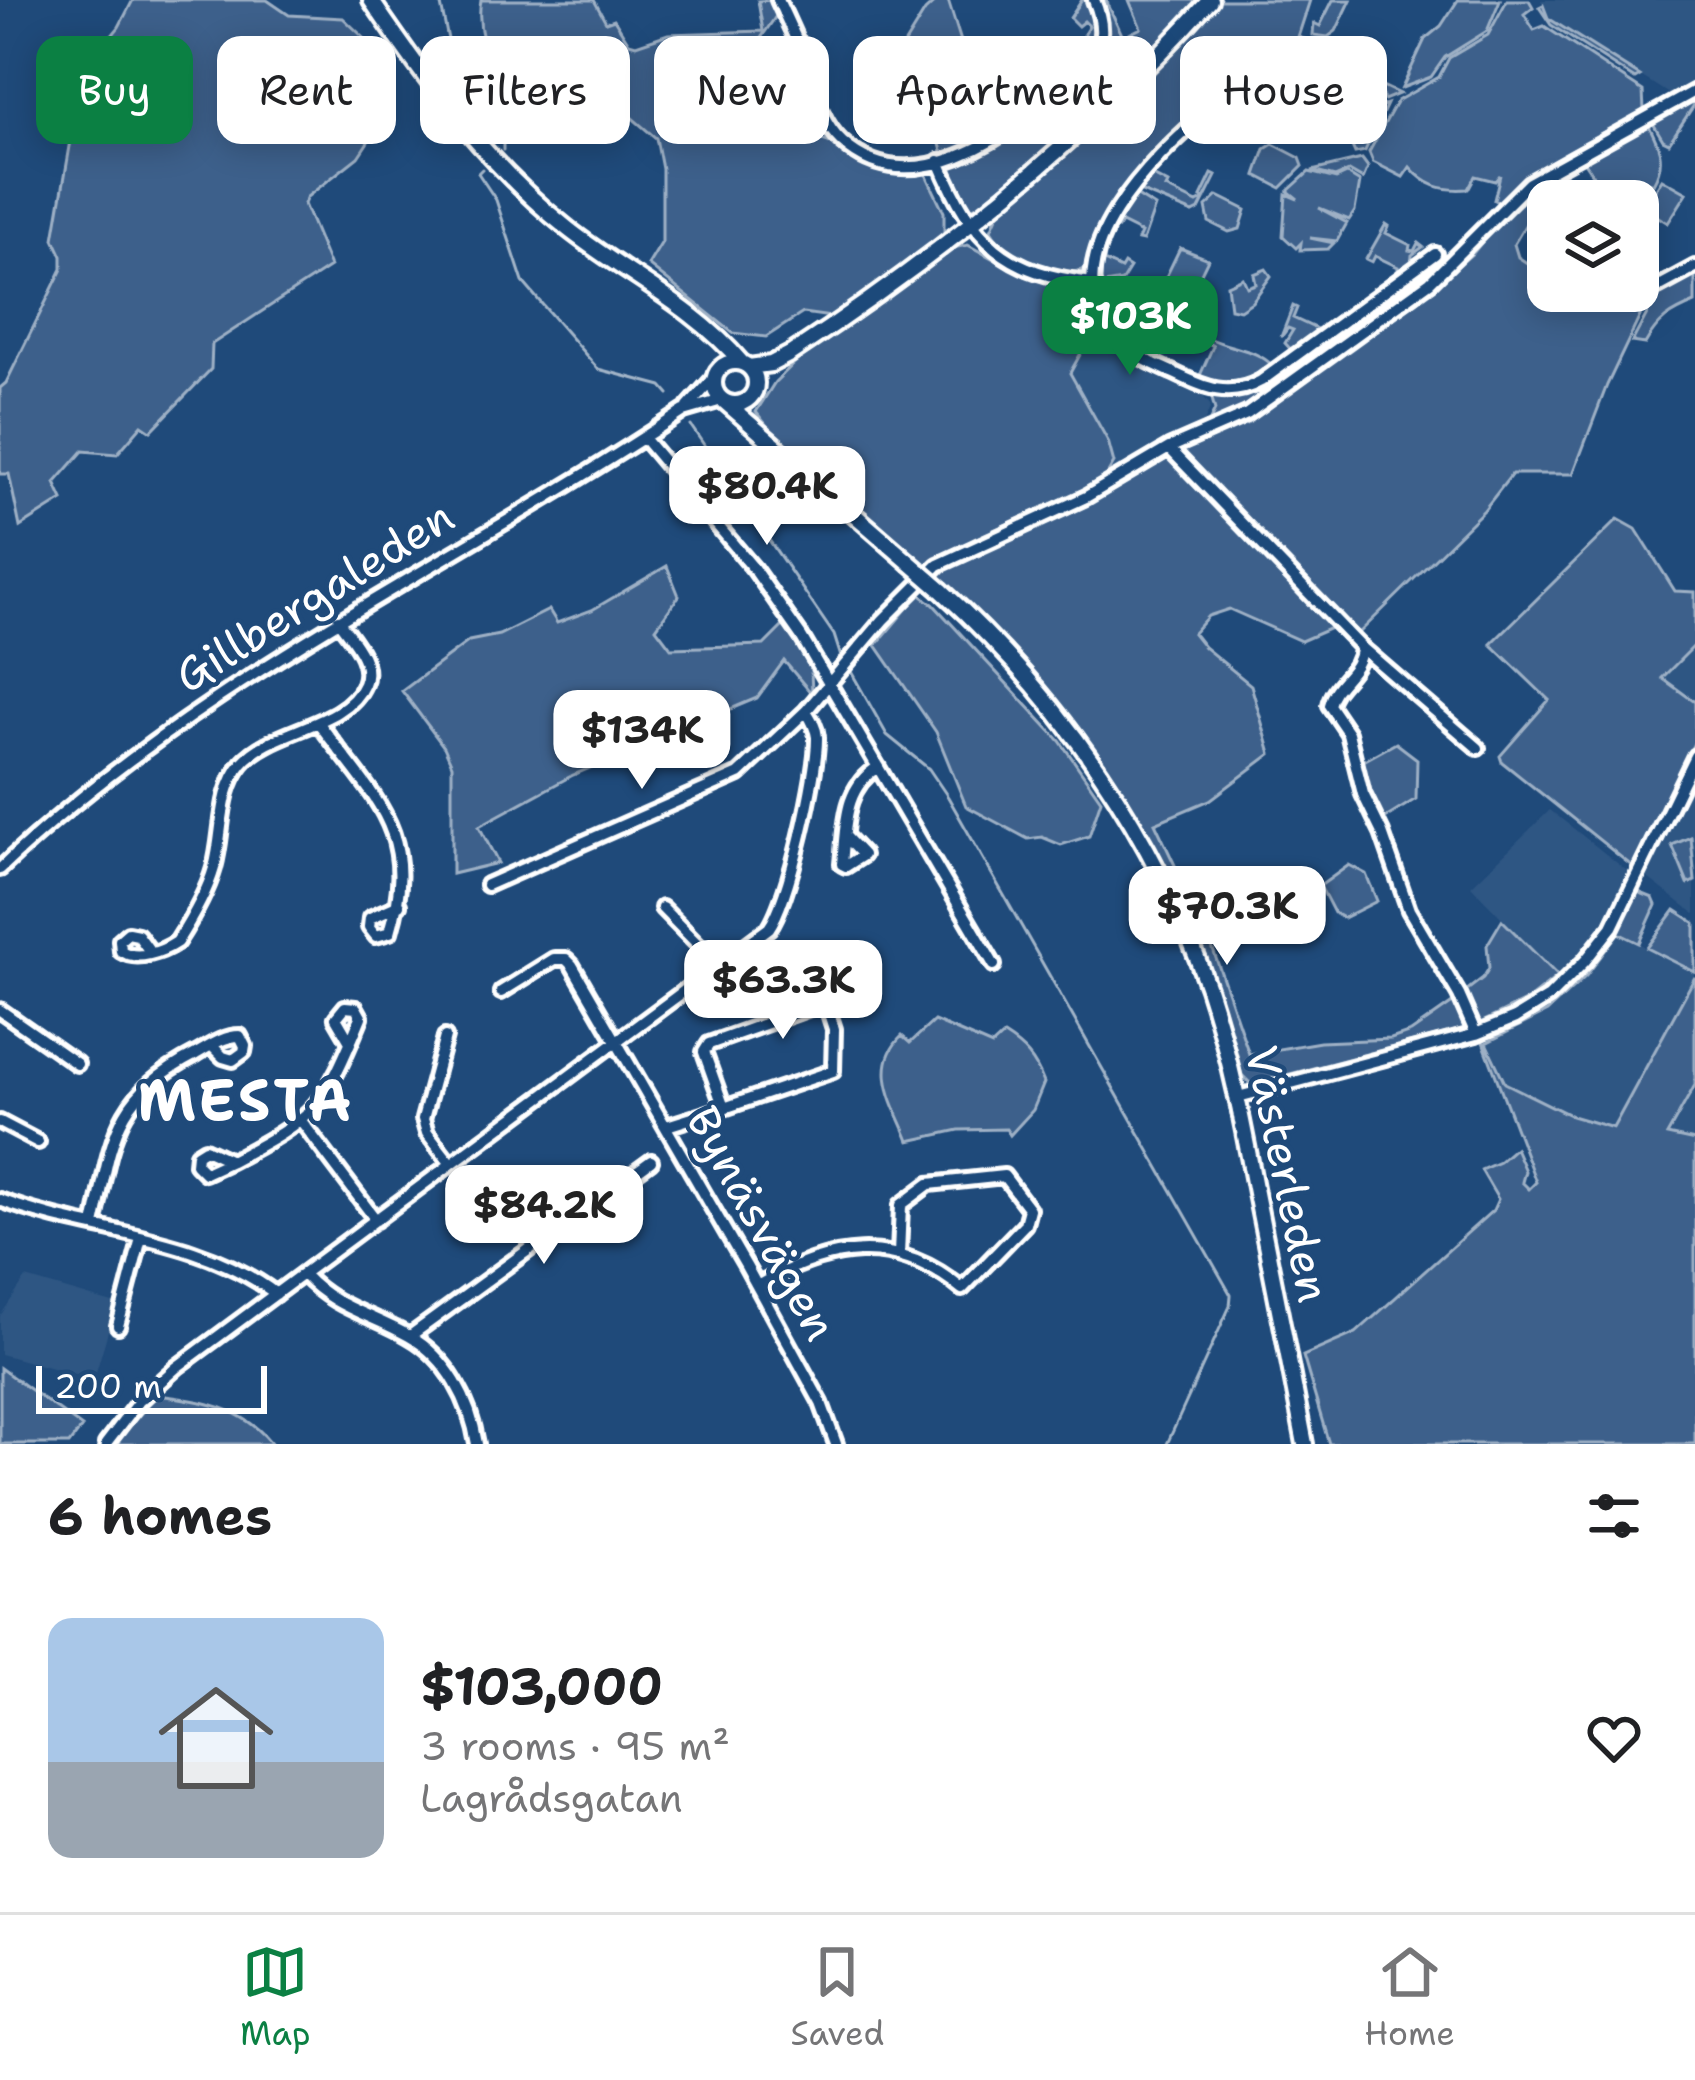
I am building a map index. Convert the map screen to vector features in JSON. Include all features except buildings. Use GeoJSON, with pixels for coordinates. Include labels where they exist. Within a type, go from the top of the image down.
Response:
{"type":"FeatureCollection","features":[{"type":"Feature","properties":{"kind":"main road"},"geometry":{"type":"LineString","coordinates":[[371,0],[446,105],[502,170],[587,244],[688,313],[745,365],[755,377],[754,392]]}},
{"type":"Feature","properties":{"kind":"main road"},"geometry":{"type":"LineString","coordinates":[[715,375],[730,362],[771,364],[790,354],[973,224],[1102,110],[1210,0]]}},
{"type":"Feature","properties":{"kind":"main road"},"geometry":{"type":"LineString","coordinates":[[688,313],[715,349],[715,390],[723,401],[742,403],[790,354]]}},
{"type":"Feature","properties":{"kind":"main road","name":"Västerleden"},"geometry":{"type":"LineString","coordinates":[[754,392],[752,406],[767,435]]}},
{"type":"Feature","properties":{"kind":"main road","name":"Västerleden"},"geometry":{"type":"LineString","coordinates":[[723,401],[988,634],[1046,698],[1125,811],[1166,886],[1198,962],[1238,1097],[1305,1444]]}},
{"type":"Feature","properties":{"kind":"street"},"geometry":{"type":"LineString","coordinates":[[778,0],[834,134],[856,154],[883,164],[939,161],[988,144]]}},
{"type":"Feature","properties":{"kind":"street"},"geometry":{"type":"LineString","coordinates":[[1094,0],[1099,36]]}},
{"type":"Feature","properties":{"kind":"street"},"geometry":{"type":"LineString","coordinates":[[487,885],[739,774],[806,711],[938,565],[1086,497],[1169,448],[1247,414],[1453,263],[1528,182],[1695,91]]}},
{"type":"Feature","properties":{"kind":"street"},"geometry":{"type":"LineString","coordinates":[[1180,139],[1141,174],[1106,230],[1093,283],[1106,323],[1127,348],[1201,386],[1230,392],[1261,381],[1436,254]]}},
{"type":"Feature","properties":{"kind":"street"},"geometry":{"type":"LineString","coordinates":[[939,161],[957,202],[995,249],[1044,276],[1093,283]]}},
{"type":"Feature","properties":{"kind":"street"},"geometry":{"type":"LineString","coordinates":[[1659,286],[1695,267]]}},
{"type":"Feature","properties":{"kind":"street","name":"Gillbergaleden"},"geometry":{"type":"LineString","coordinates":[[0,869],[156,739],[338,620],[644,438],[684,411],[715,375]]}},
{"type":"Feature","properties":{"kind":"street","name":"Gillbergaleden"},"geometry":{"type":"LineString","coordinates":[[684,411],[723,401]]}},
{"type":"Feature","properties":{"kind":"street"},"geometry":{"type":"LineString","coordinates":[[644,438],[754,569],[828,683],[994,965]]}},
{"type":"Feature","properties":{"kind":"street"},"geometry":{"type":"LineString","coordinates":[[1169,448],[1361,647],[1478,748]]}},
{"type":"Feature","properties":{"kind":"street"},"geometry":{"type":"LineString","coordinates":[[151,953],[177,942],[207,886],[235,773],[259,749],[318,722],[356,697],[366,677],[364,658],[338,620]]}},
{"type":"Feature","properties":{"kind":"street"},"geometry":{"type":"LineString","coordinates":[[1361,647],[1360,660],[1331,695],[1329,705],[1348,734],[1367,808],[1382,833],[1409,910],[1476,1034]]}},
{"type":"Feature","properties":{"kind":"street"},"geometry":{"type":"LineString","coordinates":[[106,1444],[153,1387],[769,928],[786,895],[817,738],[806,711]]}},
{"type":"Feature","properties":{"kind":"street"},"geometry":{"type":"LineString","coordinates":[[318,722],[392,827],[402,868],[399,904]]}},
{"type":"Feature","properties":{"kind":"street"},"geometry":{"type":"LineString","coordinates":[[1238,1097],[1476,1034],[1549,997],[1601,942],[1621,910],[1695,756]]}},
{"type":"Feature","properties":{"kind":"street"},"geometry":{"type":"LineString","coordinates":[[845,836],[855,784],[878,767]]}},
{"type":"Feature","properties":{"kind":"street"},"geometry":{"type":"LineString","coordinates":[[662,908],[720,967]]}},
{"type":"Feature","properties":{"kind":"street","name":"Bynäsvägen"},"geometry":{"type":"LineString","coordinates":[[501,992],[554,958],[566,959],[668,1126],[821,1403],[836,1444]]}},
{"type":"Feature","properties":{"kind":"street"},"geometry":{"type":"LineString","coordinates":[[668,1126],[724,1108],[833,1071],[834,1029],[826,1006],[705,1047],[724,1108]]}},
{"type":"Feature","properties":{"kind":"street"},"geometry":{"type":"LineString","coordinates":[[0,1010],[77,1064]]}},
{"type":"Feature","properties":{"kind":"street"},"geometry":{"type":"LineString","coordinates":[[445,1037],[423,1119],[452,1164]]}},
{"type":"Feature","properties":{"kind":"street"},"geometry":{"type":"LineString","coordinates":[[231,1161],[302,1122],[334,1080],[350,1042]]}},
{"type":"Feature","properties":{"kind":"street"},"geometry":{"type":"LineString","coordinates":[[94,1225],[115,1134],[132,1100],[159,1075],[212,1046]]}},
{"type":"Feature","properties":{"kind":"street"},"geometry":{"type":"LineString","coordinates":[[0,1122],[38,1142]]}},
{"type":"Feature","properties":{"kind":"street"},"geometry":{"type":"LineString","coordinates":[[302,1122],[376,1220]]}},
{"type":"Feature","properties":{"kind":"street"},"geometry":{"type":"LineString","coordinates":[[410,1336],[651,1161]]}},
{"type":"Feature","properties":{"kind":"street"},"geometry":{"type":"LineString","coordinates":[[757,1286],[806,1261],[865,1250],[899,1255],[933,1268],[962,1289],[1025,1224],[1029,1209],[1004,1177],[924,1185],[901,1205],[899,1255]]}},
{"type":"Feature","properties":{"kind":"street"},"geometry":{"type":"LineString","coordinates":[[0,1200],[221,1262],[276,1294]]}},
{"type":"Feature","properties":{"kind":"street"},"geometry":{"type":"LineString","coordinates":[[118,1326],[141,1238]]}},
{"type":"Feature","properties":{"kind":"street"},"geometry":{"type":"LineString","coordinates":[[304,1275],[334,1303],[410,1336],[439,1361],[473,1419],[477,1444]]}},
{"type":"Feature","properties":{"kind":"shaded area"},"geometry":{"type":"Polygon","coordinates":[[[133,0],[267,0],[289,15],[343,18],[362,36],[217,36],[217,144],[367,144],[304,204],[330,267],[212,344],[211,369],[151,431],[142,425],[117,454],[83,451],[55,483],[63,500],[20,527],[9,474],[0,474],[0,388],[62,269],[54,239],[70,144],[193,144],[193,36],[112,36],[133,0]]]}},
{"type":"Feature","properties":{"kind":"shaded area"},"geometry":{"type":"Polygon","coordinates":[[[481,0],[594,0],[606,22],[614,19],[625,36],[482,36],[481,0]]]}},
{"type":"Feature","properties":{"kind":"shaded area"},"geometry":{"type":"Polygon","coordinates":[[[772,0],[778,13],[762,36],[662,36],[763,31],[758,1],[772,0]]]}},
{"type":"Feature","properties":{"kind":"shaded area"},"geometry":{"type":"Polygon","coordinates":[[[937,0],[948,0],[959,36],[910,36],[937,0]]]}},
{"type":"Feature","properties":{"kind":"shaded area"},"geometry":{"type":"Polygon","coordinates":[[[1082,0],[1088,0],[1092,36],[1084,34],[1089,26],[1084,21],[1078,26],[1070,18],[1082,0]]]}},
{"type":"Feature","properties":{"kind":"shaded area"},"geometry":{"type":"Polygon","coordinates":[[[1098,0],[1106,0],[1123,36],[1099,36],[1098,0]]]}},
{"type":"Feature","properties":{"kind":"shaded area"},"geometry":{"type":"Polygon","coordinates":[[[1129,0],[1197,0],[1156,44],[1156,36],[1125,36],[1141,28],[1129,0]]]}},
{"type":"Feature","properties":{"kind":"shaded area"},"geometry":{"type":"Polygon","coordinates":[[[1218,0],[1310,0],[1298,36],[1184,36],[1218,0]]]}},
{"type":"Feature","properties":{"kind":"shaded area"},"geometry":{"type":"Polygon","coordinates":[[[1333,0],[1351,0],[1336,31],[1329,36],[1313,35],[1314,23],[1320,26],[1333,0]]]}},
{"type":"Feature","properties":{"kind":"shaded area"},"geometry":{"type":"Polygon","coordinates":[[[1458,0],[1500,0],[1487,31],[1445,57],[1431,77],[1402,88],[1425,39],[1441,26],[1458,0]]]}},
{"type":"Feature","properties":{"kind":"shaded area"},"geometry":{"type":"Polygon","coordinates":[[[1507,0],[1529,0],[1533,7],[1524,14],[1534,30],[1544,26],[1643,91],[1644,111],[1549,163],[1498,202],[1494,200],[1500,175],[1495,181],[1475,176],[1468,189],[1450,189],[1429,183],[1410,167],[1403,177],[1373,162],[1369,152],[1373,144],[1387,144],[1387,119],[1397,101],[1439,77],[1449,58],[1488,35],[1507,0]]]}},
{"type":"Feature","properties":{"kind":"shaded area"},"geometry":{"type":"Polygon","coordinates":[[[1541,0],[1695,0],[1695,80],[1669,94],[1548,17],[1541,0]]]}},
{"type":"Feature","properties":{"kind":"shaded area"},"geometry":{"type":"Polygon","coordinates":[[[1543,5],[1548,18],[1640,76],[1635,79],[1551,25],[1539,7],[1543,5]]]}},
{"type":"Feature","properties":{"kind":"shaded area"},"geometry":{"type":"Polygon","coordinates":[[[654,39],[654,136],[630,116],[630,43],[654,39]]]}},
{"type":"Feature","properties":{"kind":"shaded area"},"geometry":{"type":"Polygon","coordinates":[[[1180,40],[1180,128],[1162,143],[1107,216],[1086,269],[1046,269],[1008,250],[991,230],[999,212],[1075,144],[1156,144],[1156,66],[1180,40]]]}},
{"type":"Feature","properties":{"kind":"shaded area"},"geometry":{"type":"Polygon","coordinates":[[[1693,100],[1669,143],[1663,140],[1651,120],[1693,100]]]}},
{"type":"Feature","properties":{"kind":"shaded area"},"geometry":{"type":"Polygon","coordinates":[[[1647,122],[1658,145],[1660,167],[1655,180],[1596,180],[1581,158],[1647,122]]]}},
{"type":"Feature","properties":{"kind":"shaded area"},"geometry":{"type":"Polygon","coordinates":[[[829,143],[873,167],[924,170],[944,212],[944,235],[831,317],[803,313],[766,337],[733,333],[648,265],[662,242],[657,144],[829,143]]]}},
{"type":"Feature","properties":{"kind":"shaded area"},"geometry":{"type":"Polygon","coordinates":[[[940,144],[973,144],[964,149],[943,155],[940,144]]]}},
{"type":"Feature","properties":{"kind":"shaded area"},"geometry":{"type":"Polygon","coordinates":[[[997,144],[1057,144],[1020,177],[972,208],[962,201],[950,167],[997,144]]]}},
{"type":"Feature","properties":{"kind":"shaded area"},"geometry":{"type":"Polygon","coordinates":[[[1273,144],[1300,158],[1303,166],[1281,188],[1256,175],[1265,149],[1273,144]]]}},
{"type":"Feature","properties":{"kind":"shaded area"},"geometry":{"type":"Polygon","coordinates":[[[1351,144],[1368,144],[1365,151],[1355,153],[1351,144]]]}},
{"type":"Feature","properties":{"kind":"shaded area"},"geometry":{"type":"Polygon","coordinates":[[[1362,159],[1368,167],[1363,179],[1349,171],[1335,177],[1312,171],[1362,159]]]}},
{"type":"Feature","properties":{"kind":"shaded area"},"geometry":{"type":"Polygon","coordinates":[[[1309,172],[1336,179],[1347,174],[1360,182],[1349,220],[1319,208],[1347,223],[1337,241],[1310,238],[1334,243],[1328,249],[1300,250],[1301,243],[1296,248],[1283,236],[1286,194],[1298,199],[1288,191],[1309,172]]]}},
{"type":"Feature","properties":{"kind":"shaded area"},"geometry":{"type":"Polygon","coordinates":[[[1149,174],[1197,203],[1204,199],[1212,174],[1216,176],[1199,210],[1193,213],[1137,190],[1149,174]]]}},
{"type":"Feature","properties":{"kind":"shaded area"},"geometry":{"type":"Polygon","coordinates":[[[1662,179],[1687,193],[1668,223],[1659,217],[1662,179]]]}},
{"type":"Feature","properties":{"kind":"shaded area"},"geometry":{"type":"Polygon","coordinates":[[[1527,193],[1527,222],[1514,244],[1518,257],[1527,263],[1527,312],[1642,312],[1573,474],[1512,474],[1484,510],[1357,635],[1178,453],[1260,411],[1418,301],[1474,252],[1527,193]]]}},
{"type":"Feature","properties":{"kind":"shaded area"},"geometry":{"type":"Polygon","coordinates":[[[1134,194],[1155,207],[1143,241],[1138,240],[1141,233],[1121,223],[1118,228],[1113,225],[1134,194]]]}},
{"type":"Feature","properties":{"kind":"shaded area"},"geometry":{"type":"Polygon","coordinates":[[[1218,196],[1246,210],[1240,229],[1229,232],[1209,222],[1206,207],[1218,196]]]}},
{"type":"Feature","properties":{"kind":"shaded area"},"geometry":{"type":"Polygon","coordinates":[[[1386,224],[1386,233],[1410,245],[1409,250],[1414,251],[1418,243],[1423,247],[1398,276],[1398,267],[1375,256],[1372,262],[1366,259],[1386,224]]]}},
{"type":"Feature","properties":{"kind":"shaded area"},"geometry":{"type":"Polygon","coordinates":[[[968,245],[1025,276],[1078,290],[1091,304],[1098,322],[1070,373],[1108,441],[1114,463],[1104,480],[974,539],[926,569],[772,432],[756,412],[775,382],[809,349],[952,248],[968,245]]]}},
{"type":"Feature","properties":{"kind":"shaded area"},"geometry":{"type":"Polygon","coordinates":[[[1180,248],[1208,259],[1192,292],[1165,279],[1180,248]]]}},
{"type":"Feature","properties":{"kind":"shaded area"},"geometry":{"type":"Polygon","coordinates":[[[1102,253],[1104,261],[1130,268],[1122,281],[1098,285],[1102,253]]]}},
{"type":"Feature","properties":{"kind":"shaded area"},"geometry":{"type":"Polygon","coordinates":[[[1456,254],[1358,328],[1354,324],[1439,259],[1456,254]]]}},
{"type":"Feature","properties":{"kind":"shaded area"},"geometry":{"type":"Polygon","coordinates":[[[1266,269],[1271,276],[1252,302],[1240,310],[1230,308],[1227,285],[1243,278],[1247,287],[1256,284],[1254,274],[1266,269]]]}},
{"type":"Feature","properties":{"kind":"shaded area"},"geometry":{"type":"Polygon","coordinates":[[[1695,272],[1695,303],[1666,319],[1645,344],[1632,342],[1648,312],[1659,312],[1659,292],[1695,272]]]}},
{"type":"Feature","properties":{"kind":"shaded area"},"geometry":{"type":"Polygon","coordinates":[[[1102,293],[1120,299],[1121,293],[1166,317],[1164,323],[1152,317],[1153,324],[1138,350],[1114,326],[1102,293]]]}},
{"type":"Feature","properties":{"kind":"shaded area"},"geometry":{"type":"Polygon","coordinates":[[[1293,306],[1297,308],[1293,318],[1319,330],[1326,327],[1293,352],[1285,343],[1293,330],[1288,328],[1281,337],[1293,306]]]}},
{"type":"Feature","properties":{"kind":"shaded area"},"geometry":{"type":"Polygon","coordinates":[[[1098,322],[1130,357],[1201,394],[1211,406],[1194,432],[1104,480],[1114,463],[1096,417],[1070,373],[1098,322]]]}},
{"type":"Feature","properties":{"kind":"shaded area"},"geometry":{"type":"Polygon","coordinates":[[[1347,325],[1355,333],[1285,378],[1282,372],[1347,325]]]}},
{"type":"Feature","properties":{"kind":"shaded area"},"geometry":{"type":"Polygon","coordinates":[[[1209,338],[1251,352],[1273,366],[1237,384],[1198,380],[1213,346],[1209,338]]]}},
{"type":"Feature","properties":{"kind":"shaded area"},"geometry":{"type":"Polygon","coordinates":[[[1277,376],[1281,384],[1206,428],[1215,410],[1211,395],[1244,395],[1277,376]]]}},
{"type":"Feature","properties":{"kind":"shaded area"},"geometry":{"type":"Polygon","coordinates":[[[1172,456],[1338,625],[1301,641],[1229,609],[1208,616],[1193,633],[1251,685],[1271,754],[1210,800],[1155,823],[1208,935],[1249,1054],[1320,1042],[1391,1039],[1411,1032],[1454,1002],[1468,1024],[1463,1029],[1251,1084],[1242,1075],[1193,930],[1127,801],[1042,684],[933,575],[1071,513],[1161,457],[1172,456]]]}},
{"type":"Feature","properties":{"kind":"shaded area"},"geometry":{"type":"Polygon","coordinates":[[[1618,519],[1636,529],[1675,591],[1695,592],[1695,645],[1662,678],[1695,702],[1695,741],[1633,867],[1502,762],[1500,756],[1549,700],[1491,644],[1618,519]]]}},
{"type":"Feature","properties":{"kind":"shaded area"},"geometry":{"type":"Polygon","coordinates":[[[667,566],[679,596],[656,628],[671,648],[764,645],[786,623],[811,670],[812,694],[784,661],[757,698],[573,775],[479,826],[498,863],[452,874],[452,765],[402,691],[469,641],[499,635],[549,610],[557,623],[592,610],[667,566]]]}},
{"type":"Feature","properties":{"kind":"shaded area"},"geometry":{"type":"Polygon","coordinates":[[[919,594],[1060,741],[1101,800],[1089,836],[1061,845],[1042,837],[1028,839],[966,806],[936,732],[876,645],[919,594]]]}},
{"type":"Feature","properties":{"kind":"shaded area"},"geometry":{"type":"Polygon","coordinates":[[[1695,645],[1695,702],[1662,678],[1695,645]]]}},
{"type":"Feature","properties":{"kind":"shaded area"},"geometry":{"type":"Polygon","coordinates":[[[1396,743],[1417,759],[1416,799],[1379,822],[1358,764],[1396,743]]]}},
{"type":"Feature","properties":{"kind":"shaded area"},"geometry":{"type":"Polygon","coordinates":[[[1695,772],[1695,914],[1644,875],[1695,772]]]}},
{"type":"Feature","properties":{"kind":"shaded area"},"geometry":{"type":"Polygon","coordinates":[[[1550,810],[1631,874],[1591,942],[1558,976],[1471,886],[1550,810]]]}},
{"type":"Feature","properties":{"kind":"shaded area"},"geometry":{"type":"Polygon","coordinates":[[[1691,837],[1695,881],[1688,884],[1672,845],[1691,837]]]}},
{"type":"Feature","properties":{"kind":"shaded area"},"geometry":{"type":"Polygon","coordinates":[[[1349,865],[1366,874],[1377,901],[1343,918],[1334,913],[1320,886],[1349,865]]]}},
{"type":"Feature","properties":{"kind":"shaded area"},"geometry":{"type":"Polygon","coordinates":[[[1638,892],[1653,898],[1656,905],[1639,943],[1618,933],[1586,976],[1547,1012],[1486,1043],[1505,1083],[1572,1116],[1613,1128],[1695,977],[1695,1085],[1667,1135],[1695,1141],[1695,1444],[1329,1444],[1303,1356],[1356,1333],[1493,1210],[1498,1199],[1481,1170],[1515,1148],[1525,1171],[1522,1182],[1529,1189],[1536,1182],[1482,1039],[1532,1013],[1573,979],[1608,939],[1638,892]]]}},
{"type":"Feature","properties":{"kind":"shaded area"},"geometry":{"type":"Polygon","coordinates":[[[1675,910],[1695,923],[1695,972],[1647,948],[1675,910]]]}},
{"type":"Feature","properties":{"kind":"shaded area"},"geometry":{"type":"Polygon","coordinates":[[[1502,920],[1558,976],[1529,999],[1478,1024],[1462,994],[1489,968],[1487,945],[1502,920]]]}},
{"type":"Feature","properties":{"kind":"shaded area"},"geometry":{"type":"Polygon","coordinates":[[[1618,933],[1695,972],[1695,977],[1613,1128],[1572,1116],[1504,1083],[1486,1042],[1517,1030],[1586,976],[1618,933]]]}},
{"type":"Feature","properties":{"kind":"shaded area"},"geometry":{"type":"Polygon","coordinates":[[[934,1021],[992,1046],[1004,1035],[1033,1061],[1044,1083],[1033,1110],[1010,1135],[1006,1129],[959,1130],[909,1141],[888,1087],[887,1061],[902,1036],[910,1043],[934,1021]]]}},
{"type":"Feature","properties":{"kind":"shaded area"},"geometry":{"type":"Polygon","coordinates":[[[1695,1085],[1695,1141],[1666,1136],[1695,1085]]]}},
{"type":"Feature","properties":{"kind":"shaded area"},"geometry":{"type":"Polygon","coordinates":[[[26,1278],[116,1304],[94,1379],[0,1354],[0,1316],[26,1278]]]}},
{"type":"Feature","properties":{"kind":"shaded area"},"geometry":{"type":"Polygon","coordinates":[[[0,1368],[82,1427],[69,1444],[0,1444],[0,1368]]]}},
{"type":"Feature","properties":{"kind":"shaded area"},"geometry":{"type":"Polygon","coordinates":[[[157,1395],[206,1403],[235,1414],[272,1444],[114,1444],[157,1395]]]}},
{"type":"Feature","properties":{"kind":"waterway"},"geometry":{"type":"LineString","coordinates":[[440,0],[457,84],[503,140],[503,150]]}},
{"type":"Feature","properties":{"kind":"waterway"},"geometry":{"type":"LineString","coordinates":[[482,169],[478,173],[496,200],[523,282],[598,369],[662,386],[669,394]]}},
{"type":"Feature","properties":{"kind":"waterway"},"geometry":{"type":"LineString","coordinates":[[691,426],[834,635],[841,657]]}},
{"type":"Feature","properties":{"kind":"waterway"},"geometry":{"type":"LineString","coordinates":[[849,668],[887,735],[929,769],[948,797],[1231,1295],[1167,1444]]}},
{"type":"Feature","properties":{"kind":"district","name":"MESTA"},"geometry":{"type":"Point","coordinates":[246,1100]}}]}
